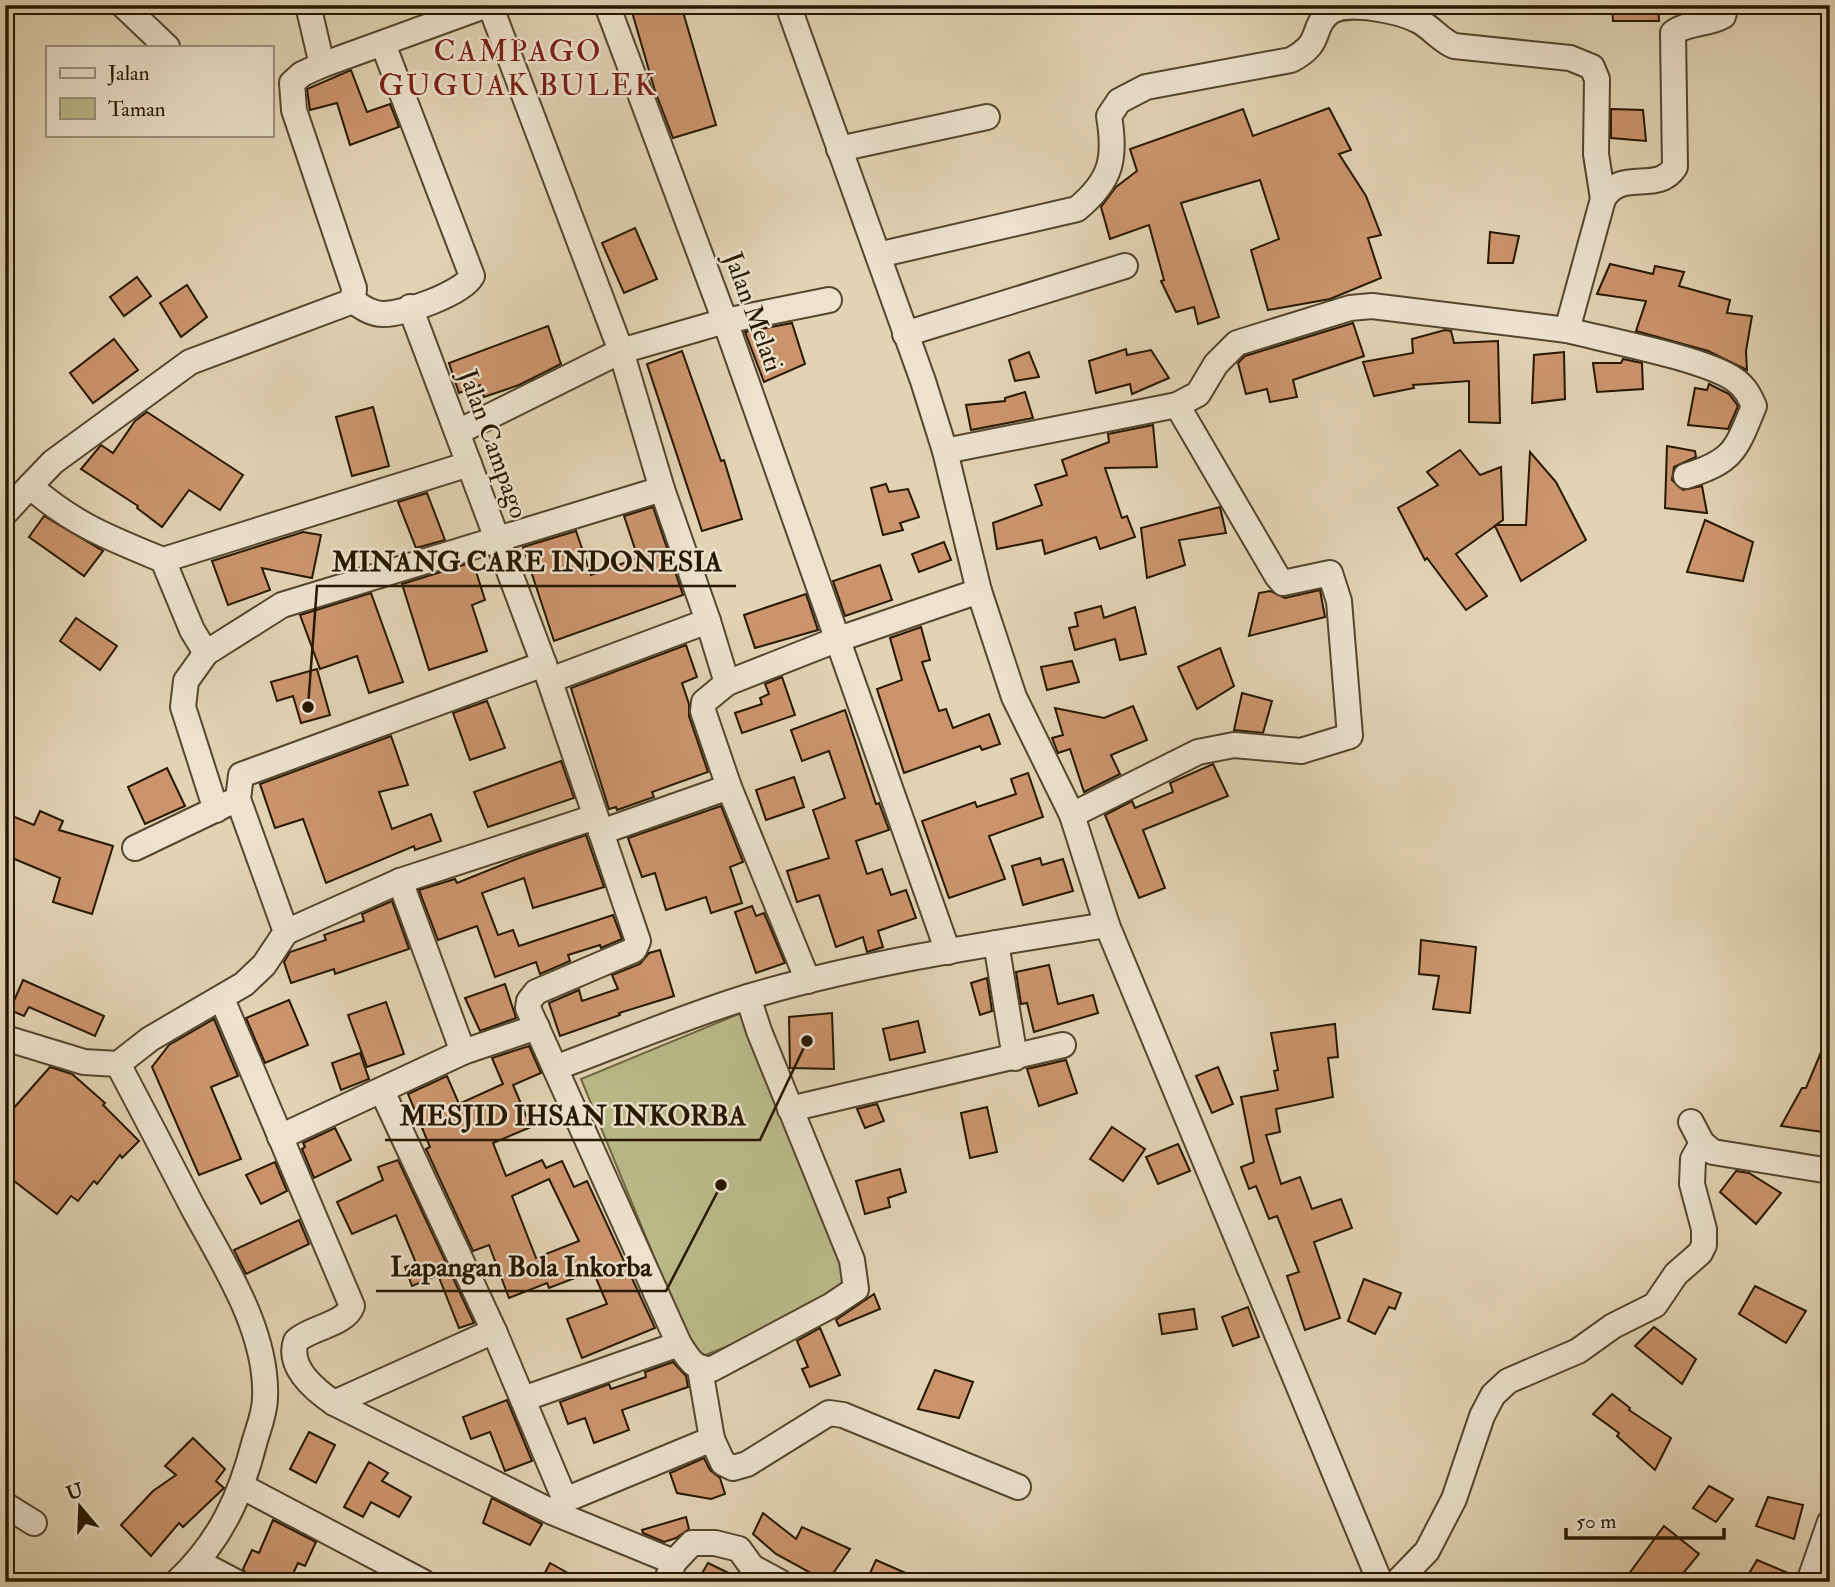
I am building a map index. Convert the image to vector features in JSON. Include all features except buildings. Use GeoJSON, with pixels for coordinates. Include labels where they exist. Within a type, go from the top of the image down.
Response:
{"type":"FeatureCollection","features":[{"type":"Feature","properties":{"kind":"street"},"geometry":{"type":"LineString","coordinates":[[123,5],[166,46]]}},
{"type":"Feature","properties":{"kind":"street"},"geometry":{"type":"LineString","coordinates":[[308,5],[322,65]]}},
{"type":"Feature","properties":{"kind":"street"},"geometry":{"type":"LineString","coordinates":[[353,301],[354,288],[294,110],[292,83],[302,74],[322,65],[489,5],[621,351],[662,489],[727,683]]}},
{"type":"Feature","properties":{"kind":"street","name":"Jalan Melati"},"geometry":{"type":"LineString","coordinates":[[607,5],[725,321],[948,951]]}},
{"type":"Feature","properties":{"kind":"street"},"geometry":{"type":"LineString","coordinates":[[788,5],[945,451],[979,591],[1014,697],[1072,815],[1107,925],[1380,1582]]}},
{"type":"Feature","properties":{"kind":"street"},"geometry":{"type":"LineString","coordinates":[[878,255],[1077,209],[1090,198],[1111,169],[1114,144],[1110,116],[1119,101],[1146,87],[1291,61],[1307,52],[1330,12],[1342,7],[1363,5],[1419,21],[1443,41],[1454,46],[1570,58],[1592,66],[1597,79],[1596,171],[1603,199]]}},
{"type":"Feature","properties":{"kind":"street"},"geometry":{"type":"LineString","coordinates":[[1567,330],[1603,199],[1615,183],[1659,180],[1675,167],[1673,33],[1680,27],[1715,21],[1723,16],[1726,5]]}},
{"type":"Feature","properties":{"kind":"street"},"geometry":{"type":"LineString","coordinates":[[353,301],[371,313],[382,314],[459,291],[472,275],[383,44]]}},
{"type":"Feature","properties":{"kind":"street"},"geometry":{"type":"LineString","coordinates":[[273,91],[294,110]]}},
{"type":"Feature","properties":{"kind":"street"},"geometry":{"type":"LineString","coordinates":[[839,149],[987,117]]}},
{"type":"Feature","properties":{"kind":"street"},"geometry":{"type":"LineString","coordinates":[[905,334],[1125,267]]}},
{"type":"Feature","properties":{"kind":"street"},"geometry":{"type":"LineString","coordinates":[[458,432],[621,351],[725,321],[829,300]]}},
{"type":"Feature","properties":{"kind":"street"},"geometry":{"type":"LineString","coordinates":[[5,513],[53,462],[190,362],[353,301]]}},
{"type":"Feature","properties":{"kind":"street"},"geometry":{"type":"LineString","coordinates":[[945,451],[1177,405],[1198,394],[1216,364],[1229,354],[1237,343],[1350,308],[1372,306],[1567,330],[1696,364],[1733,378],[1747,391],[1754,406],[1729,458],[1686,476]]}},
{"type":"Feature","properties":{"kind":"street","name":"Jalan Campago"},"geometry":{"type":"LineString","coordinates":[[410,307],[547,672],[638,947],[537,992],[529,1000],[528,1008],[537,1027]]}},
{"type":"Feature","properties":{"kind":"street"},"geometry":{"type":"LineString","coordinates":[[1072,815],[1198,752],[1234,745],[1301,751],[1350,736],[1339,601],[1329,573],[1283,583],[1177,405]]}},
{"type":"Feature","properties":{"kind":"street"},"geometry":{"type":"LineString","coordinates":[[30,486],[56,509],[85,528],[163,560],[469,464]]}},
{"type":"Feature","properties":{"kind":"street"},"geometry":{"type":"LineString","coordinates":[[286,932],[183,707],[186,681],[206,653],[282,605],[662,489]]}},
{"type":"Feature","properties":{"kind":"street"},"geometry":{"type":"LineString","coordinates":[[163,560],[192,630],[206,653]]}},
{"type":"Feature","properties":{"kind":"street"},"geometry":{"type":"LineString","coordinates":[[808,981],[729,787],[703,711],[704,702],[727,683],[836,640],[979,591]]}},
{"type":"Feature","properties":{"kind":"street"},"geometry":{"type":"LineString","coordinates":[[135,848],[227,804],[238,779],[246,771],[708,621]]}},
{"type":"Feature","properties":{"kind":"street"},"geometry":{"type":"LineString","coordinates":[[5,1038],[84,1062],[118,1064],[150,1039],[222,999],[264,965],[286,932],[400,881],[729,787]]}},
{"type":"Feature","properties":{"kind":"street"},"geometry":{"type":"LineString","coordinates":[[400,881],[464,1052]]}},
{"type":"Feature","properties":{"kind":"street"},"geometry":{"type":"LineString","coordinates":[[555,1068],[748,997],[808,981],[948,951],[1107,925]]}},
{"type":"Feature","properties":{"kind":"street"},"geometry":{"type":"LineString","coordinates":[[996,943],[1015,1058]]}},
{"type":"Feature","properties":{"kind":"street"},"geometry":{"type":"LineString","coordinates":[[279,1137],[464,1052],[537,1027],[679,1344],[693,1366],[712,1369],[832,1305],[856,1289],[852,1260],[789,1109],[748,997]]}},
{"type":"Feature","properties":{"kind":"street"},"geometry":{"type":"LineString","coordinates":[[222,999],[352,1306],[343,1317],[304,1334],[294,1346],[295,1355],[309,1384],[334,1403],[559,1506],[670,1572],[692,1543],[715,1543],[739,1549],[752,1567],[780,1582]]}},
{"type":"Feature","properties":{"kind":"street"},"geometry":{"type":"LineString","coordinates":[[789,1109],[1063,1045]]}},
{"type":"Feature","properties":{"kind":"street"},"geometry":{"type":"LineString","coordinates":[[118,1064],[226,1269],[253,1329],[265,1399],[243,1487],[224,1525],[198,1562],[177,1582]]}},
{"type":"Feature","properties":{"kind":"street"},"geometry":{"type":"LineString","coordinates":[[383,1091],[523,1399],[559,1506]]}},
{"type":"Feature","properties":{"kind":"street"},"geometry":{"type":"LineString","coordinates":[[1397,1582],[1427,1551],[1454,1499],[1482,1416],[1493,1395],[1508,1381],[1578,1350],[1613,1326],[1655,1305],[1676,1274],[1700,1253],[1704,1245],[1704,1229],[1692,1184],[1696,1133],[1713,1152],[1830,1171]]}},
{"type":"Feature","properties":{"kind":"street"},"geometry":{"type":"LineString","coordinates":[[334,1403],[494,1331]]}},
{"type":"Feature","properties":{"kind":"street"},"geometry":{"type":"LineString","coordinates":[[523,1399],[679,1344]]}},
{"type":"Feature","properties":{"kind":"street"},"geometry":{"type":"LineString","coordinates":[[700,1369],[712,1439],[723,1463],[733,1468],[747,1464],[829,1413],[843,1415],[1018,1487]]}},
{"type":"Feature","properties":{"kind":"street"},"geometry":{"type":"LineString","coordinates":[[559,1506],[712,1439]]}},
{"type":"Feature","properties":{"kind":"street"},"geometry":{"type":"LineString","coordinates":[[243,1487],[423,1582]]}},
{"type":"Feature","properties":{"kind":"street"},"geometry":{"type":"LineString","coordinates":[[5,1505],[34,1523]]}},
{"type":"Feature","properties":{"kind":"street"},"geometry":{"type":"LineString","coordinates":[[1809,1582],[1830,1522]]}},
{"type":"Feature","properties":{"kind":"street"},"geometry":{"type":"LineString","coordinates":[[198,1562],[236,1582]]}},
{"type":"Feature","properties":{"kind":"green space"},"geometry":{"type":"Polygon","coordinates":[[[746,1011],[862,1291],[696,1359],[581,1079],[746,1011]]]}},
{"type":"Feature","properties":{"kind":"place","name":"MINANG CARE INDONESIA"},"geometry":{"type":"Point","coordinates":[308,707]}},
{"type":"Feature","properties":{"kind":"place","name":"MESJID IHSAN INKORBA"},"geometry":{"type":"Point","coordinates":[807,1041]}},
{"type":"Feature","properties":{"kind":"place","name":"Lapangan Bola Inkorba"},"geometry":{"type":"Point","coordinates":[721,1185]}},
{"type":"Feature","properties":{"kind":"district","name":"CAMPAGO GUGUAK BULEK"},"geometry":{"type":"Point","coordinates":[518,68]}}]}
